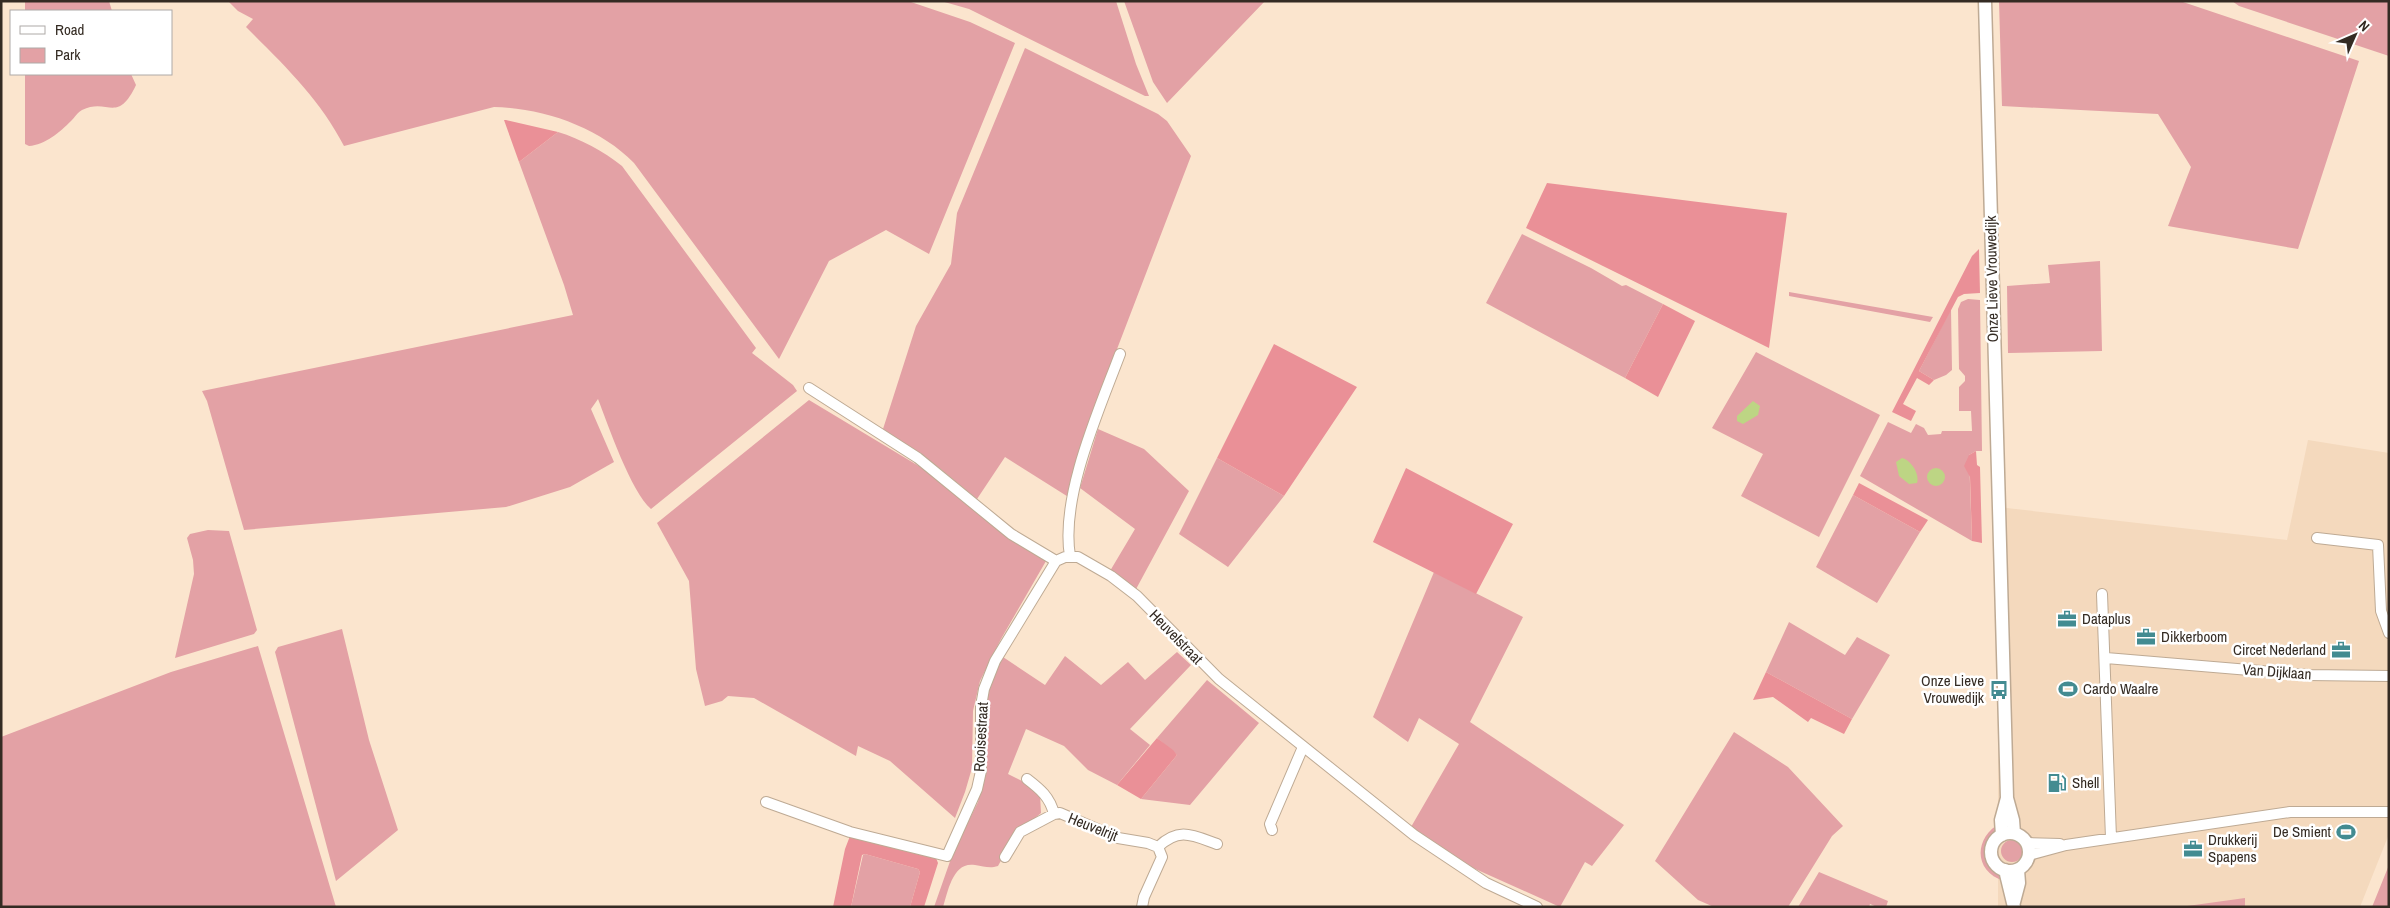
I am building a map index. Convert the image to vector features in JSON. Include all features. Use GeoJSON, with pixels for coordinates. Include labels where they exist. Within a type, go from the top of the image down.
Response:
{"type":"FeatureCollection","features":[{"type":"Feature","properties":{"kind":"main road","name":"Onze Lieve Vrouwedijk"},"geometry":{"type":"LineString","coordinates":[[1985,1],[2007,798],[2013,820],[2008,834]]}},
{"type":"Feature","properties":{"kind":"main road"},"geometry":{"type":"LineString","coordinates":[[2008,834],[2024,839],[2028,849],[2027,861],[2011,870],[1999,868],[1992,857],[1993,844],[2008,834]]}},
{"type":"Feature","properties":{"kind":"main road"},"geometry":{"type":"LineString","coordinates":[[2011,870],[2019,883],[2014,906]]}},
{"type":"Feature","properties":{"kind":"street"},"geometry":{"type":"LineString","coordinates":[[809,388],[918,458],[1010,534],[1056,561],[1070,556],[1068,528],[1075,487],[1093,427],[1120,354]]}},
{"type":"Feature","properties":{"kind":"street"},"geometry":{"type":"LineString","coordinates":[[2317,538],[2378,545],[2381,611],[2389,633]]}},
{"type":"Feature","properties":{"kind":"street","name":"Heuvelstraat"},"geometry":{"type":"LineString","coordinates":[[1070,556],[1078,557],[1100,568],[1124,585],[1219,679],[1414,835],[1486,883],[1537,907]]}},
{"type":"Feature","properties":{"kind":"street","name":"Rooisestraat"},"geometry":{"type":"LineString","coordinates":[[766,802],[850,832],[947,856],[977,789],[981,771],[981,706],[984,689],[995,662],[1056,561]]}},
{"type":"Feature","properties":{"kind":"street"},"geometry":{"type":"LineString","coordinates":[[2102,594],[2106,658],[2111,838]]}},
{"type":"Feature","properties":{"kind":"street","name":"Van Dijklaan"},"geometry":{"type":"LineString","coordinates":[[2106,658],[2308,675],[2389,676]]}},
{"type":"Feature","properties":{"kind":"street"},"geometry":{"type":"LineString","coordinates":[[1272,830],[1270,824],[1303,747]]}},
{"type":"Feature","properties":{"kind":"street","name":"Heuvelrijt"},"geometry":{"type":"LineString","coordinates":[[1027,779],[1044,792],[1054,814]]}},
{"type":"Feature","properties":{"kind":"street"},"geometry":{"type":"LineString","coordinates":[[2028,849],[2290,812],[2389,812]]}},
{"type":"Feature","properties":{"kind":"street","name":"Heuvelrijt"},"geometry":{"type":"LineString","coordinates":[[1005,857],[1020,832],[1054,814],[1060,813],[1118,838],[1148,843],[1158,847]]}},
{"type":"Feature","properties":{"kind":"street"},"geometry":{"type":"LineString","coordinates":[[1142,907],[1144,897],[1162,857],[1158,847],[1168,838],[1180,834],[1192,835],[1217,844]]}},
{"type":"Feature","properties":{"kind":"shaded area"},"geometry":{"type":"Polygon","coordinates":[[[504,120],[506,120],[558,132],[519,162],[504,120]]]}},
{"type":"Feature","properties":{"kind":"shaded area"},"geometry":{"type":"Polygon","coordinates":[[[1547,183],[1787,213],[1769,348],[1526,228],[1547,183]]]}},
{"type":"Feature","properties":{"kind":"shaded area"},"geometry":{"type":"Polygon","coordinates":[[[1979,249],[1980,293],[1964,294],[1958,297],[1919,371],[1934,380],[1929,385],[1917,378],[1903,404],[1916,411],[1911,421],[1892,412],[1972,256],[1979,249]]]}},
{"type":"Feature","properties":{"kind":"shaded area"},"geometry":{"type":"Polygon","coordinates":[[[1663,304],[1695,321],[1658,397],[1625,378],[1663,304]]]}},
{"type":"Feature","properties":{"kind":"shaded area"},"geometry":{"type":"Polygon","coordinates":[[[1274,344],[1357,387],[1284,496],[1217,458],[1274,344]]]}},
{"type":"Feature","properties":{"kind":"shaded area"},"geometry":{"type":"Polygon","coordinates":[[[1753,401],[1760,406],[1758,415],[1743,424],[1737,421],[1737,416],[1753,401]]]}},
{"type":"Feature","properties":{"kind":"shaded area"},"geometry":{"type":"Polygon","coordinates":[[[2308,440],[2389,453],[2389,834],[2360,907],[1998,907],[1998,507],[2287,540],[2308,440]]]}},
{"type":"Feature","properties":{"kind":"shaded area"},"geometry":{"type":"Polygon","coordinates":[[[1976,451],[1977,465],[1980,467],[1982,543],[1972,541],[1970,477],[1964,466],[1969,455],[1976,451]]]}},
{"type":"Feature","properties":{"kind":"shaded area"},"geometry":{"type":"Polygon","coordinates":[[[1902,458],[1909,461],[1914,468],[1918,479],[1917,483],[1909,484],[1899,476],[1896,462],[1902,458]]]}},
{"type":"Feature","properties":{"kind":"shaded area"},"geometry":{"type":"Polygon","coordinates":[[[1406,468],[1513,524],[1476,594],[1373,542],[1406,468]]]}},
{"type":"Feature","properties":{"kind":"shaded area"},"geometry":{"type":"Polygon","coordinates":[[[1936,468],[1942,471],[1945,477],[1942,483],[1936,486],[1930,483],[1927,477],[1930,471],[1936,468]]]}},
{"type":"Feature","properties":{"kind":"shaded area"},"geometry":{"type":"Polygon","coordinates":[[[1859,483],[1928,520],[1920,532],[1853,495],[1859,483]]]}},
{"type":"Feature","properties":{"kind":"shaded area"},"geometry":{"type":"Polygon","coordinates":[[[1766,672],[1852,719],[1844,734],[1811,718],[1808,722],[1773,697],[1753,700],[1766,672]]]}},
{"type":"Feature","properties":{"kind":"shaded area"},"geometry":{"type":"Polygon","coordinates":[[[1157,738],[1177,755],[1141,799],[1117,785],[1157,738]]]}},
{"type":"Feature","properties":{"kind":"shaded area"},"geometry":{"type":"Polygon","coordinates":[[[850,836],[936,858],[938,863],[924,907],[910,907],[920,872],[918,869],[865,854],[862,855],[851,907],[833,907],[845,849],[850,836]]]}},
{"type":"Feature","properties":{"kind":"green space"},"geometry":{"type":"Polygon","coordinates":[[[25,1],[109,1],[112,10],[25,10],[25,1]]]}},
{"type":"Feature","properties":{"kind":"green space"},"geometry":{"type":"Polygon","coordinates":[[[228,1],[908,1],[970,22],[1015,43],[929,254],[886,230],[829,261],[779,359],[634,163],[604,139],[569,122],[551,116],[513,108],[494,107],[344,146],[312,97],[246,27],[253,19],[238,11],[228,1]]]}},
{"type":"Feature","properties":{"kind":"green space"},"geometry":{"type":"Polygon","coordinates":[[[941,1],[1116,1],[1136,64],[1149,96],[1145,96],[969,9],[941,1]]]}},
{"type":"Feature","properties":{"kind":"green space"},"geometry":{"type":"Polygon","coordinates":[[[1124,1],[1265,1],[1167,103],[1153,82],[1124,1]]]}},
{"type":"Feature","properties":{"kind":"green space"},"geometry":{"type":"Polygon","coordinates":[[[1999,1],[2180,1],[2359,61],[2298,249],[2168,226],[2191,167],[2158,114],[2002,106],[1999,1]]]}},
{"type":"Feature","properties":{"kind":"green space"},"geometry":{"type":"Polygon","coordinates":[[[2232,1],[2389,1],[2389,56],[2239,6],[2232,1]]]}},
{"type":"Feature","properties":{"kind":"green space"},"geometry":{"type":"Polygon","coordinates":[[[1025,48],[1158,114],[1167,121],[1191,156],[1104,383],[1070,498],[1005,457],[977,499],[938,467],[883,429],[916,326],[951,264],[957,213],[1025,48]]]}},
{"type":"Feature","properties":{"kind":"green space"},"geometry":{"type":"Polygon","coordinates":[[[25,75],[131,75],[136,85],[123,104],[112,108],[99,106],[82,110],[52,137],[35,145],[29,146],[25,144],[25,75]]]}},
{"type":"Feature","properties":{"kind":"green space"},"geometry":{"type":"Polygon","coordinates":[[[558,132],[592,146],[622,166],[756,348],[752,353],[793,385],[797,391],[651,509],[643,500],[628,474],[598,399],[591,409],[614,462],[570,487],[506,507],[244,530],[207,401],[202,391],[573,315],[519,162],[558,132]]]}},
{"type":"Feature","properties":{"kind":"green space"},"geometry":{"type":"Polygon","coordinates":[[[1522,234],[1591,268],[1622,286],[1626,285],[1663,304],[1625,378],[1486,303],[1522,234]]]}},
{"type":"Feature","properties":{"kind":"green space"},"geometry":{"type":"Polygon","coordinates":[[[2100,261],[2102,351],[2008,353],[2007,286],[2050,283],[2048,265],[2100,261]]]}},
{"type":"Feature","properties":{"kind":"green space"},"geometry":{"type":"Polygon","coordinates":[[[1789,292],[1933,317],[1930,322],[1789,296],[1789,292]]]}},
{"type":"Feature","properties":{"kind":"green space"},"geometry":{"type":"Polygon","coordinates":[[[1968,299],[1980,300],[1982,451],[1976,451],[1969,455],[1972,541],[1860,476],[1888,422],[1911,433],[1916,424],[1924,428],[1928,435],[1941,434],[1942,431],[1972,431],[1971,411],[1959,411],[1959,387],[1965,381],[1965,376],[1959,369],[1958,309],[1961,302],[1968,299]]]}},
{"type":"Feature","properties":{"kind":"green space"},"geometry":{"type":"Polygon","coordinates":[[[1951,309],[1952,370],[1934,380],[1919,371],[1951,309]]]}},
{"type":"Feature","properties":{"kind":"green space"},"geometry":{"type":"Polygon","coordinates":[[[1756,352],[1880,415],[1819,537],[1741,496],[1763,454],[1712,428],[1756,352]]]}},
{"type":"Feature","properties":{"kind":"green space"},"geometry":{"type":"Polygon","coordinates":[[[809,400],[927,471],[1004,534],[1046,561],[1001,639],[980,681],[973,711],[972,768],[955,818],[890,761],[858,746],[856,756],[754,698],[728,696],[722,701],[705,706],[696,669],[689,581],[657,523],[809,400]]]}},
{"type":"Feature","properties":{"kind":"green space"},"geometry":{"type":"Polygon","coordinates":[[[1098,429],[1144,449],[1189,491],[1135,591],[1110,571],[1135,529],[1080,488],[1098,429]]]}},
{"type":"Feature","properties":{"kind":"green space"},"geometry":{"type":"Polygon","coordinates":[[[1217,458],[1284,496],[1228,567],[1179,534],[1217,458]]]}},
{"type":"Feature","properties":{"kind":"green space"},"geometry":{"type":"Polygon","coordinates":[[[1853,495],[1920,532],[1877,603],[1816,567],[1853,495]]]}},
{"type":"Feature","properties":{"kind":"green space"},"geometry":{"type":"Polygon","coordinates":[[[208,530],[229,531],[257,630],[254,634],[175,658],[194,574],[193,560],[187,538],[190,534],[208,530]]]}},
{"type":"Feature","properties":{"kind":"green space"},"geometry":{"type":"Polygon","coordinates":[[[1434,572],[1523,617],[1470,722],[1624,825],[1592,866],[1585,862],[1560,907],[1462,863],[1411,827],[1459,744],[1419,718],[1408,742],[1373,717],[1434,572]]]}},
{"type":"Feature","properties":{"kind":"green space"},"geometry":{"type":"Polygon","coordinates":[[[1789,622],[1845,655],[1857,637],[1890,655],[1852,719],[1766,672],[1789,622]]]}},
{"type":"Feature","properties":{"kind":"green space"},"geometry":{"type":"Polygon","coordinates":[[[342,629],[369,740],[398,830],[336,881],[275,652],[278,647],[342,629]]]}},
{"type":"Feature","properties":{"kind":"green space"},"geometry":{"type":"Polygon","coordinates":[[[258,646],[336,907],[1,907],[1,737],[171,672],[258,646]]]}},
{"type":"Feature","properties":{"kind":"green space"},"geometry":{"type":"Polygon","coordinates":[[[1177,652],[1191,665],[1130,729],[1150,745],[1117,785],[1088,770],[1064,746],[1026,729],[1008,774],[1032,786],[1040,794],[1041,813],[1015,835],[998,866],[968,865],[961,868],[953,878],[943,907],[934,907],[954,850],[978,802],[982,784],[984,709],[988,687],[1003,657],[1045,685],[1065,656],[1101,685],[1128,662],[1145,680],[1177,652]]]}},
{"type":"Feature","properties":{"kind":"green space"},"geometry":{"type":"Polygon","coordinates":[[[1207,680],[1259,723],[1190,805],[1141,799],[1177,755],[1157,738],[1207,680]]]}},
{"type":"Feature","properties":{"kind":"green space"},"geometry":{"type":"Polygon","coordinates":[[[1734,732],[1788,767],[1843,826],[1832,836],[1788,907],[1714,907],[1698,900],[1655,861],[1734,732]]]}},
{"type":"Feature","properties":{"kind":"green space"},"geometry":{"type":"Polygon","coordinates":[[[2000,823],[1987,848],[1990,859],[2004,881],[1987,870],[1982,862],[1981,854],[1985,837],[1991,829],[2000,823]]]}},
{"type":"Feature","properties":{"kind":"green space"},"geometry":{"type":"Polygon","coordinates":[[[2012,840],[2020,843],[2023,851],[2020,859],[2012,862],[2004,859],[2001,851],[2004,843],[2012,840]]]}},
{"type":"Feature","properties":{"kind":"green space"},"geometry":{"type":"Polygon","coordinates":[[[863,855],[918,869],[920,872],[910,907],[851,907],[863,855]]]}},
{"type":"Feature","properties":{"kind":"green space"},"geometry":{"type":"Polygon","coordinates":[[[2389,865],[2389,907],[2372,907],[2389,865]]]}},
{"type":"Feature","properties":{"kind":"green space"},"geometry":{"type":"Polygon","coordinates":[[[1819,872],[1888,901],[1886,907],[1877,907],[1870,904],[1869,907],[1798,907],[1819,872]]]}},
{"type":"Feature","properties":{"kind":"green space"},"geometry":{"type":"Polygon","coordinates":[[[2245,898],[2245,907],[2180,907],[2245,898]]]}},
{"type":"Feature","properties":{"kind":"place","name":"Dataplus"},"geometry":{"type":"Point","coordinates":[2067,619]}},
{"type":"Feature","properties":{"kind":"place","name":"Dikkerboom"},"geometry":{"type":"Point","coordinates":[2146,637]}},
{"type":"Feature","properties":{"kind":"place","name":"Circet Nederland"},"geometry":{"type":"Point","coordinates":[2341,650]}},
{"type":"Feature","properties":{"kind":"place","name":"Cardo Waalre"},"geometry":{"type":"Point","coordinates":[2068,689]}},
{"type":"Feature","properties":{"kind":"place","name":"Onze Lieve Vrouwedijk"},"geometry":{"type":"Point","coordinates":[1999,690]}},
{"type":"Feature","properties":{"kind":"place","name":"Shell"},"geometry":{"type":"Point","coordinates":[2057,783]}},
{"type":"Feature","properties":{"kind":"place","name":"De Smient"},"geometry":{"type":"Point","coordinates":[2346,832]}},
{"type":"Feature","properties":{"kind":"place","name":"Drukkerij Spapens"},"geometry":{"type":"Point","coordinates":[2193,849]}}]}
